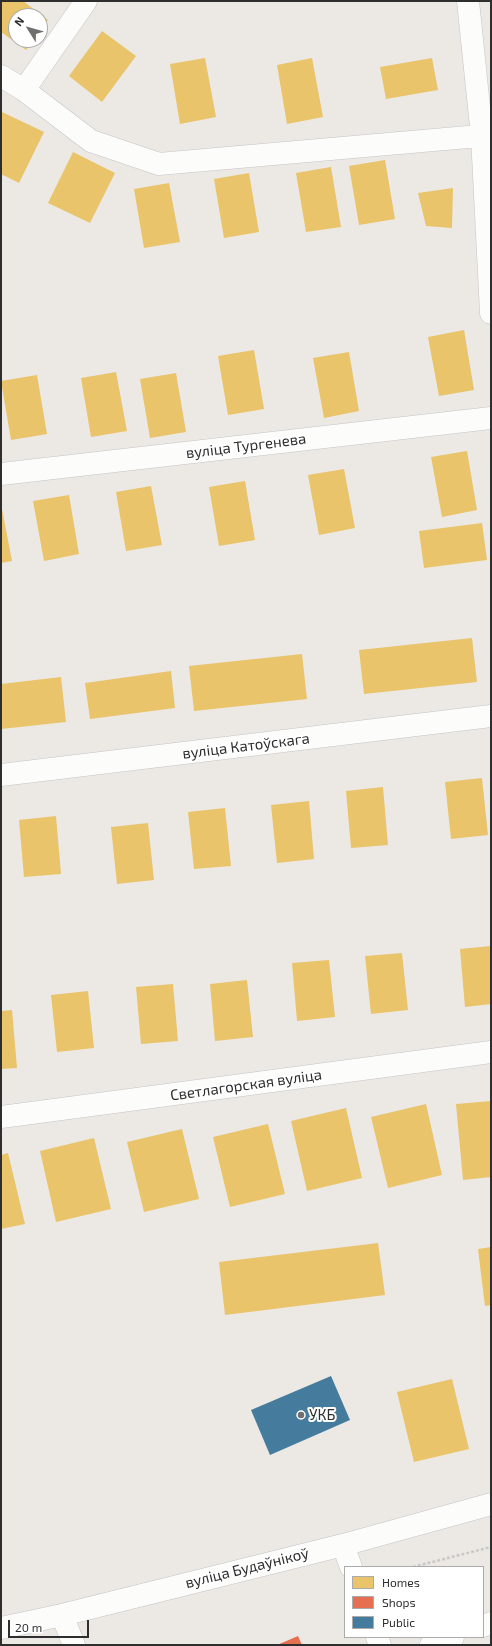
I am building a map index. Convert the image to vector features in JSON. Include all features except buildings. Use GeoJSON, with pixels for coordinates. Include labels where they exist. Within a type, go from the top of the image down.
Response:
{"type":"FeatureCollection","features":[{"type":"Feature","properties":{"kind":"street"},"geometry":{"type":"LineString","coordinates":[[24,90],[86,1]]}},
{"type":"Feature","properties":{"kind":"street"},"geometry":{"type":"LineString","coordinates":[[468,1],[487,135],[491,313]]}},
{"type":"Feature","properties":{"kind":"street"},"geometry":{"type":"LineString","coordinates":[[1,76],[24,90],[91,141],[159,164],[487,135]]}},
{"type":"Feature","properties":{"kind":"street","name":"вуліца Тургенева"},"geometry":{"type":"LineString","coordinates":[[1,474],[491,418]]}},
{"type":"Feature","properties":{"kind":"street","name":"вуліца Катоўскага"},"geometry":{"type":"LineString","coordinates":[[1,775],[491,716]]}},
{"type":"Feature","properties":{"kind":"street","name":"Светлагорская вуліца"},"geometry":{"type":"LineString","coordinates":[[1,1117],[491,1052]]}},
{"type":"Feature","properties":{"kind":"street","name":"вуліца Будаўнікоў"},"geometry":{"type":"LineString","coordinates":[[1,1628],[343,1545],[491,1504]]}},
{"type":"Feature","properties":{"kind":"street"},"geometry":{"type":"LineString","coordinates":[[343,1545],[351,1566]]}},
{"type":"Feature","properties":{"kind":"street"},"geometry":{"type":"LineString","coordinates":[[62,1614],[74,1645]]}},
{"type":"Feature","properties":{"kind":"street"},"geometry":{"type":"LineString","coordinates":[[431,1645],[450,1638]]}},
{"type":"Feature","properties":{"kind":"path"},"geometry":{"type":"LineString","coordinates":[[417,1566],[491,1547]]}},
{"type":"Feature","properties":{"kind":"place","name":"УКБ"},"geometry":{"type":"Point","coordinates":[301,1415]}}]}
